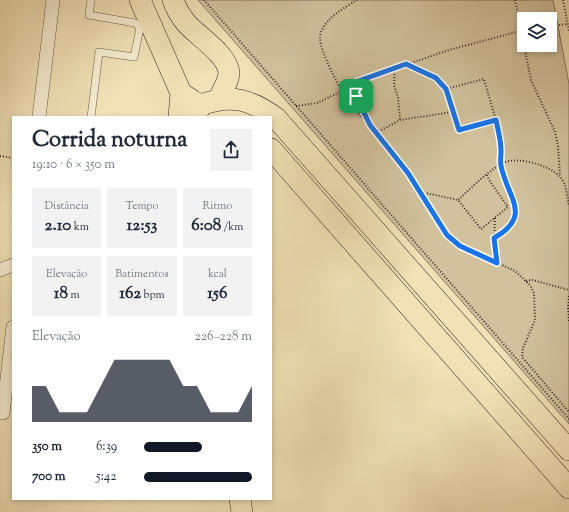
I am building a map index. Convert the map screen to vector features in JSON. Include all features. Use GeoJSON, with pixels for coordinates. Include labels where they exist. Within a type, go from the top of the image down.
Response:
{"type":"FeatureCollection","features":[{"type":"Feature","properties":{"kind":"main road"},"geometry":{"type":"LineString","coordinates":[[140,0],[181,93],[179,116]]}},
{"type":"Feature","properties":{"kind":"main road"},"geometry":{"type":"LineString","coordinates":[[174,0],[176,9],[187,24],[226,60],[229,73],[226,85],[205,107]]}},
{"type":"Feature","properties":{"kind":"main road"},"geometry":{"type":"LineString","coordinates":[[181,93],[205,107],[236,116]]}},
{"type":"Feature","properties":{"kind":"main road"},"geometry":{"type":"LineString","coordinates":[[205,107],[246,101],[261,107],[276,118],[569,450]]}},
{"type":"Feature","properties":{"kind":"main road"},"geometry":{"type":"LineString","coordinates":[[272,150],[569,488]]}},
{"type":"Feature","properties":{"kind":"main road"},"geometry":{"type":"LineString","coordinates":[[240,500],[242,512]]}},
{"type":"Feature","properties":{"kind":"street"},"geometry":{"type":"LineString","coordinates":[[39,116],[53,0]]}},
{"type":"Feature","properties":{"kind":"street"},"geometry":{"type":"LineString","coordinates":[[0,270],[12,265]]}},
{"type":"Feature","properties":{"kind":"street"},"geometry":{"type":"LineString","coordinates":[[3,413],[12,336]]}},
{"type":"Feature","properties":{"kind":"lane"},"geometry":{"type":"LineString","coordinates":[[91,116],[99,52],[134,57],[140,28],[135,22],[89,15],[92,0]]}},
{"type":"Feature","properties":{"kind":"path"},"geometry":{"type":"LineString","coordinates":[[204,0],[569,419]]}},
{"type":"Feature","properties":{"kind":"path"},"geometry":{"type":"LineString","coordinates":[[357,0],[344,8],[324,26],[320,37],[324,53],[334,78],[352,106],[370,125],[408,173],[447,235],[460,246],[516,271],[530,284],[534,293],[535,320],[523,348],[522,357],[569,412]]}},
{"type":"Feature","properties":{"kind":"path"},"geometry":{"type":"LineString","coordinates":[[515,0],[518,12]]}},
{"type":"Feature","properties":{"kind":"path"},"geometry":{"type":"LineString","coordinates":[[563,0],[569,31]]}},
{"type":"Feature","properties":{"kind":"path"},"geometry":{"type":"LineString","coordinates":[[557,25],[568,24]]}},
{"type":"Feature","properties":{"kind":"path"},"geometry":{"type":"LineString","coordinates":[[370,125],[350,84],[449,50],[517,33]]}},
{"type":"Feature","properties":{"kind":"path"},"geometry":{"type":"LineString","coordinates":[[526,52],[531,80],[555,132],[558,146],[560,176],[564,183],[569,206]]}},
{"type":"Feature","properties":{"kind":"path"},"geometry":{"type":"LineString","coordinates":[[406,64],[436,78],[446,89],[452,112],[459,130],[496,120]]}},
{"type":"Feature","properties":{"kind":"path"},"geometry":{"type":"LineString","coordinates":[[395,68],[394,85],[398,96],[400,120]]}},
{"type":"Feature","properties":{"kind":"path"},"geometry":{"type":"LineString","coordinates":[[446,89],[484,79],[496,120],[502,150],[501,164],[516,210],[513,223],[510,228],[494,238]]}},
{"type":"Feature","properties":{"kind":"path"},"geometry":{"type":"LineString","coordinates":[[296,106],[317,103],[342,91]]}},
{"type":"Feature","properties":{"kind":"path"},"geometry":{"type":"LineString","coordinates":[[376,133],[400,120],[452,112]]}},
{"type":"Feature","properties":{"kind":"path"},"geometry":{"type":"LineString","coordinates":[[0,156],[12,158]]}},
{"type":"Feature","properties":{"kind":"path"},"geometry":{"type":"LineString","coordinates":[[458,200],[501,164],[510,160],[523,160],[543,166],[560,176]]}},
{"type":"Feature","properties":{"kind":"path"},"geometry":{"type":"LineString","coordinates":[[421,192],[458,200],[481,229],[508,207],[487,175]]}},
{"type":"Feature","properties":{"kind":"path"},"geometry":{"type":"LineString","coordinates":[[495,218],[494,238],[497,263]]}},
{"type":"Feature","properties":{"kind":"path"},"geometry":{"type":"LineString","coordinates":[[526,281],[532,280],[569,290]]}},
{"type":"Feature","properties":{"kind":"path"},"geometry":{"type":"LineString","coordinates":[[569,296],[569,321]]}},
{"type":"Feature","properties":{"kind":"shaded area"},"geometry":{"type":"Polygon","coordinates":[[[198,0],[553,0],[555,12],[517,12],[517,52],[557,52],[557,21],[569,84],[569,424],[198,0]]]}},
{"type":"Feature","properties":{"kind":"route"},"geometry":{"type":"LineString","coordinates":[[406,64],[436,78],[446,89],[452,112],[459,130],[496,120],[502,150],[501,164],[516,210],[513,223],[510,228],[494,238],[497,263],[474,254],[460,246],[447,235],[408,173],[370,125],[356,96],[350,84],[406,64]]}}]}
